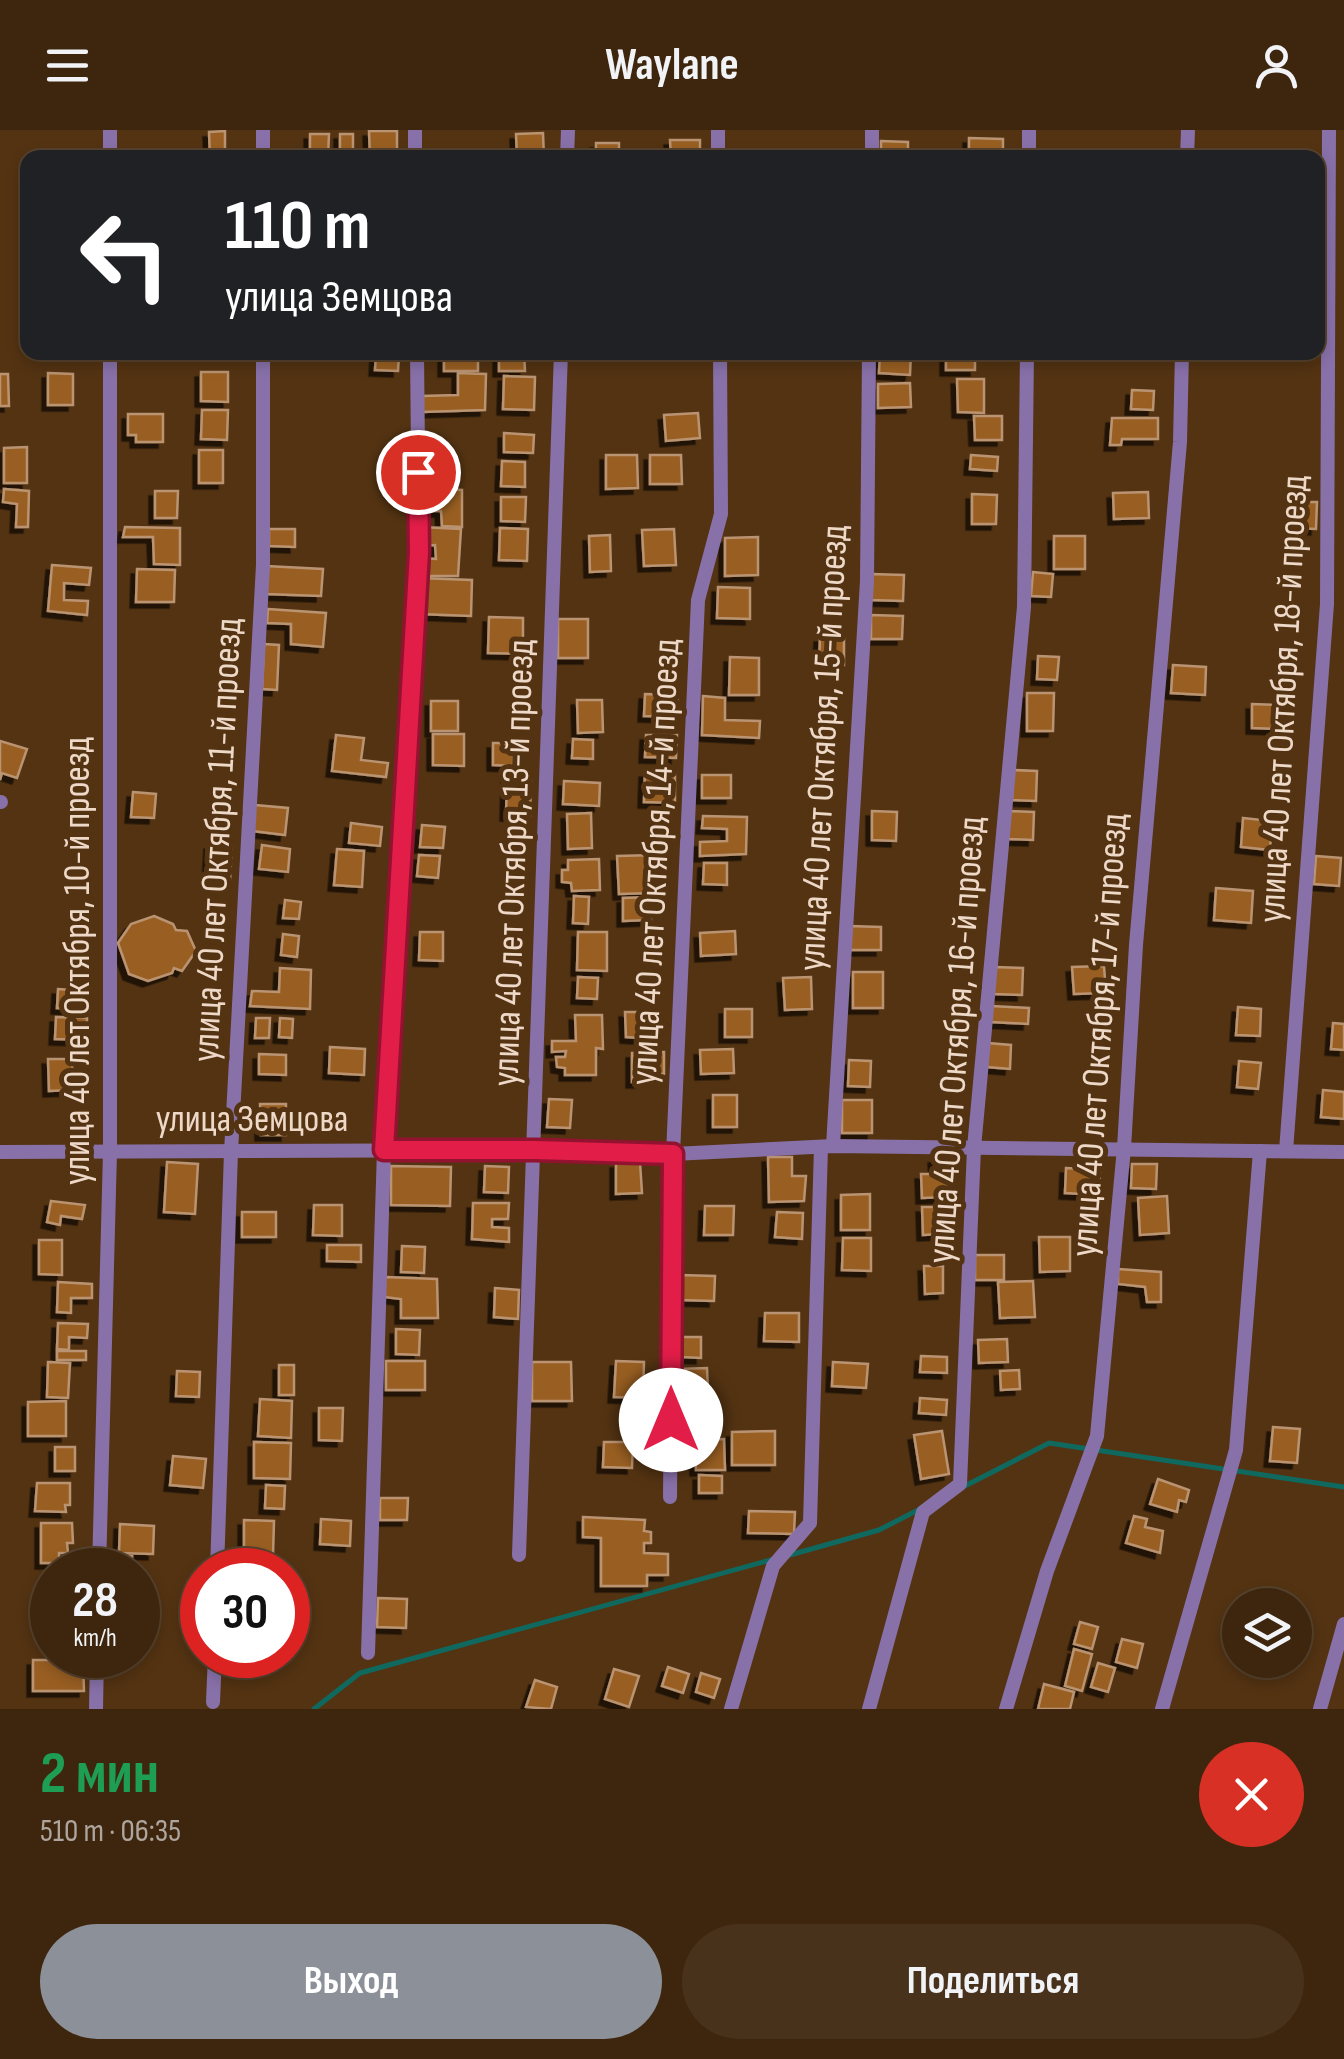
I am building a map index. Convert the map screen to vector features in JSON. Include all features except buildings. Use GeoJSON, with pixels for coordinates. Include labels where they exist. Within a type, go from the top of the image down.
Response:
{"type":"FeatureCollection","features":[{"type":"Feature","properties":{"kind":"street","name":"улица 40 лет Октября, 18-й проезд"},"geometry":{"type":"LineString","coordinates":[[1286,1151],[1327,604],[1329,130]]}},
{"type":"Feature","properties":{"kind":"street","name":"улица 40 лет Октября, 10-й проезд"},"geometry":{"type":"LineString","coordinates":[[100,1548],[110,1152],[110,360]]}},
{"type":"Feature","properties":{"kind":"street","name":"улица 40 лет Октября, 11-й проезд"},"geometry":{"type":"LineString","coordinates":[[219,1548],[232,1152],[264,566],[264,360]]}},
{"type":"Feature","properties":{"kind":"street"},"geometry":{"type":"LineString","coordinates":[[368,1654],[384,1150],[419,552],[417,360]]}},
{"type":"Feature","properties":{"kind":"street","name":"улица 40 лет Октября, 13-й проезд"},"geometry":{"type":"LineString","coordinates":[[520,1555],[561,360]]}},
{"type":"Feature","properties":{"kind":"street","name":"улица 40 лет Октября, 14-й проезд"},"geometry":{"type":"LineString","coordinates":[[670,1497],[673,1154],[698,600],[721,514],[720,360]]}},
{"type":"Feature","properties":{"kind":"street","name":"улица 40 лет Октября, 15-й проезд"},"geometry":{"type":"LineString","coordinates":[[732,1709],[773,1566],[810,1523],[827,1146],[866,581],[869,360]]}},
{"type":"Feature","properties":{"kind":"street","name":"улица 40 лет Октября, 16-й проезд"},"geometry":{"type":"LineString","coordinates":[[869,1709],[923,1512],[960,1484],[974,1148],[1024,607],[1027,360]]}},
{"type":"Feature","properties":{"kind":"street","name":"улица 40 лет Октября, 17-й проезд"},"geometry":{"type":"LineString","coordinates":[[1006,1709],[1047,1571],[1097,1436],[1180,442],[1182,360]]}},
{"type":"Feature","properties":{"kind":"street","name":"улица Земцова"},"geometry":{"type":"LineString","coordinates":[[0,1152],[535,1150],[673,1154],[827,1146],[1344,1152]]}},
{"type":"Feature","properties":{"kind":"street"},"geometry":{"type":"LineString","coordinates":[[1162,1709],[1236,1450],[1260,1151]]}},
{"type":"Feature","properties":{"kind":"street"},"geometry":{"type":"LineString","coordinates":[[1320,1709],[1344,1624]]}},
{"type":"Feature","properties":{"kind":"street"},"geometry":{"type":"LineString","coordinates":[[96,1709],[97,1678]]}},
{"type":"Feature","properties":{"kind":"street"},"geometry":{"type":"LineString","coordinates":[[213,1702],[214,1678]]}},
{"type":"Feature","properties":{"kind":"waterway"},"geometry":{"type":"LineString","coordinates":[[961,1488],[1049,1443],[1344,1487]]}},
{"type":"Feature","properties":{"kind":"waterway"},"geometry":{"type":"LineString","coordinates":[[790,1555],[879,1530],[920,1509]]}},
{"type":"Feature","properties":{"kind":"waterway"},"geometry":{"type":"LineString","coordinates":[[314,1709],[360,1673],[774,1559]]}},
{"type":"Feature","properties":{"kind":"route"},"geometry":{"type":"LineString","coordinates":[[418,472],[419,552],[384,1150],[673,1154],[671,1420]]}}]}
